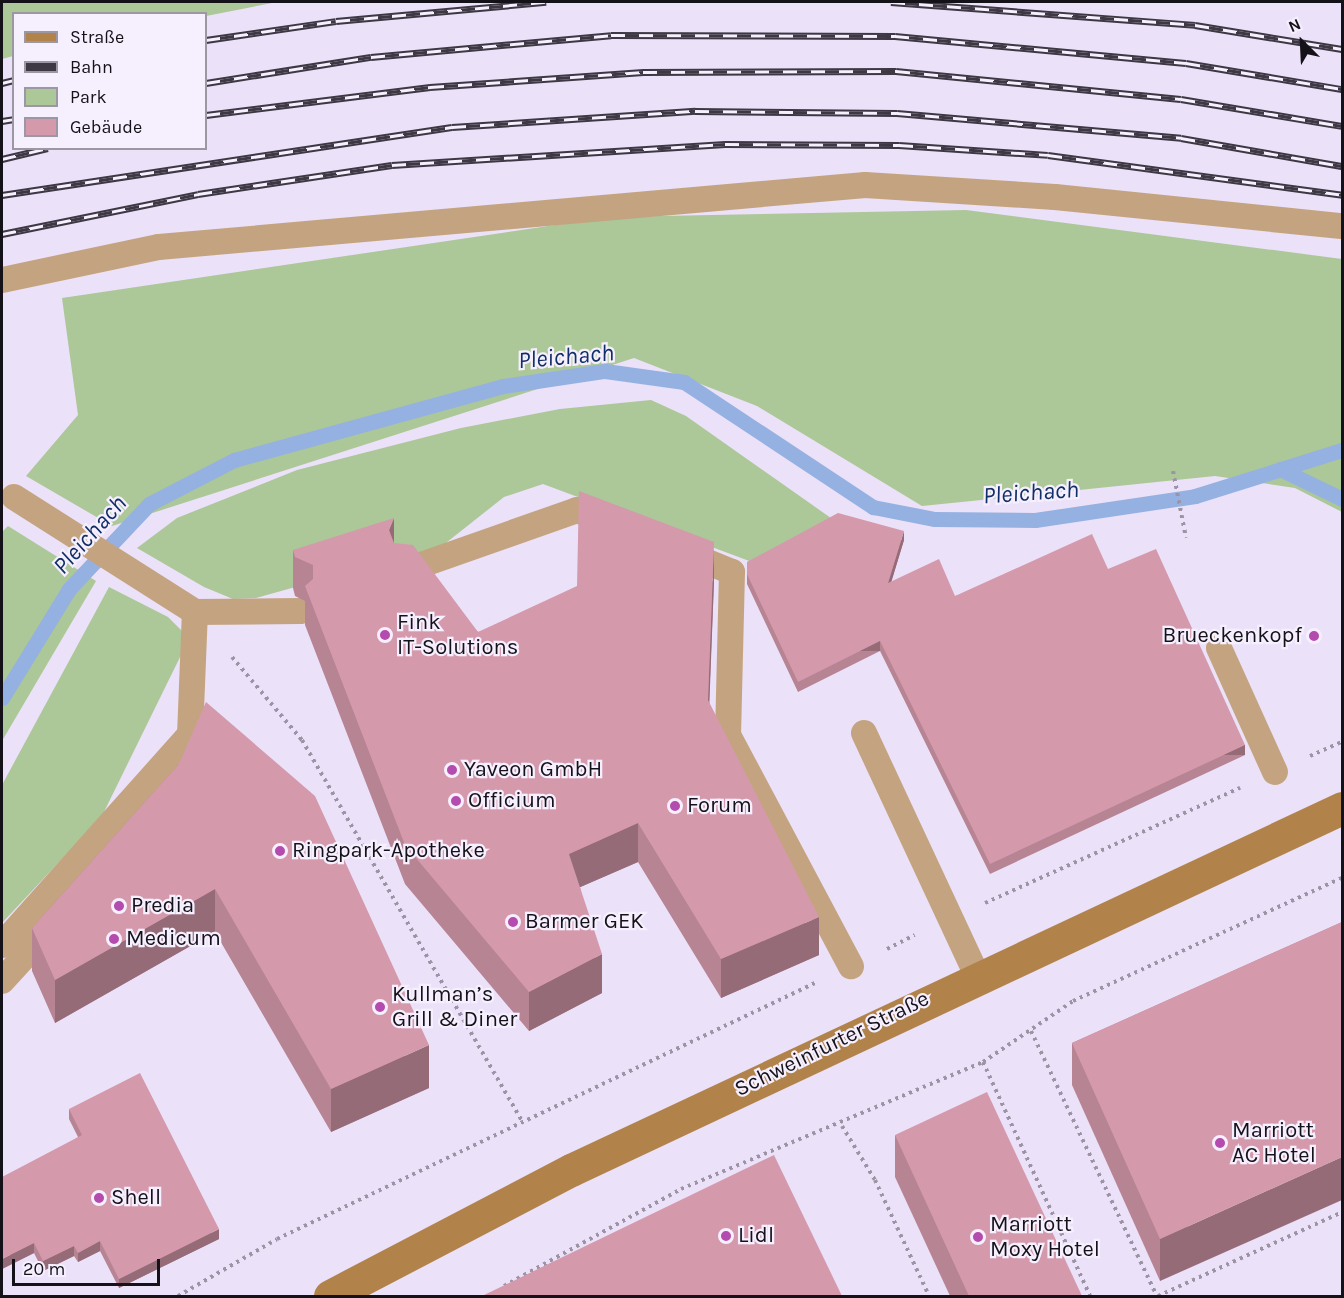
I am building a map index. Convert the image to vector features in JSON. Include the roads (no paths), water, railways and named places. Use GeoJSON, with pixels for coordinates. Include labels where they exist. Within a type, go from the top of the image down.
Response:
{"type":"FeatureCollection","features":[{"type":"Feature","properties":{"kind":"main road","name":"Schweinfurter Straße"},"geometry":{"type":"LineString","coordinates":[[330,1296],[571,1170],[977,975],[1342,808]]}},
{"type":"Feature","properties":{"kind":"lane"},"geometry":{"type":"LineString","coordinates":[[2,280],[159,247],[865,185],[1055,196],[1342,226]]}},
{"type":"Feature","properties":{"kind":"lane"},"geometry":{"type":"LineString","coordinates":[[14,497],[195,612],[300,610]]}},
{"type":"Feature","properties":{"kind":"lane"},"geometry":{"type":"LineString","coordinates":[[404,571],[577,510],[732,572],[728,735],[851,966]]}},
{"type":"Feature","properties":{"kind":"lane"},"geometry":{"type":"LineString","coordinates":[[2,981],[168,797],[190,735],[195,612]]}},
{"type":"Feature","properties":{"kind":"lane"},"geometry":{"type":"LineString","coordinates":[[1219,648],[1275,772]]}},
{"type":"Feature","properties":{"kind":"lane"},"geometry":{"type":"LineString","coordinates":[[864,733],[977,975]]}},
{"type":"Feature","properties":{"kind":"lane"},"geometry":{"type":"LineString","coordinates":[[2,945],[190,735]]}},
{"type":"Feature","properties":{"kind":"waterway","name":"Pleichach"},"geometry":{"type":"LineString","coordinates":[[2,698],[69,589],[149,504],[234,460],[503,386],[605,371],[684,382],[873,507],[935,519],[1035,520],[1195,496],[1342,450]]}},
{"type":"Feature","properties":{"kind":"waterway","name":"Pleichach"},"geometry":{"type":"LineString","coordinates":[[1280,469],[1342,499]]}},
{"type":"Feature","properties":{"kind":"railway"},"geometry":{"type":"LineString","coordinates":[[207,40],[336,21],[546,2]]}},
{"type":"Feature","properties":{"kind":"railway"},"geometry":{"type":"LineString","coordinates":[[891,2],[1195,25],[1342,49]]}},
{"type":"Feature","properties":{"kind":"railway"},"geometry":{"type":"LineString","coordinates":[[207,83],[371,57],[611,35],[895,36],[1186,63],[1342,89]]}},
{"type":"Feature","properties":{"kind":"railway"},"geometry":{"type":"LineString","coordinates":[[207,115],[430,87],[643,72],[896,71],[1181,99],[1342,126]]}},
{"type":"Feature","properties":{"kind":"railway"},"geometry":{"type":"LineString","coordinates":[[2,83],[12,80]]}},
{"type":"Feature","properties":{"kind":"railway"},"geometry":{"type":"LineString","coordinates":[[2,195],[452,127],[695,111],[897,113],[1181,138],[1342,166]]}},
{"type":"Feature","properties":{"kind":"railway"},"geometry":{"type":"LineString","coordinates":[[2,121],[12,119]]}},
{"type":"Feature","properties":{"kind":"railway"},"geometry":{"type":"LineString","coordinates":[[2,234],[198,194],[392,165],[725,144],[899,145],[1048,155],[1342,195]]}},
{"type":"Feature","properties":{"kind":"railway"},"geometry":{"type":"LineString","coordinates":[[2,159],[40,150]]}},
{"type":"Feature","properties":{"kind":"place","name":"Fink IT-Solutions"},"geometry":{"type":"Point","coordinates":[385,635]}},
{"type":"Feature","properties":{"kind":"place","name":"Brueckenkopf"},"geometry":{"type":"Point","coordinates":[1314,636]}},
{"type":"Feature","properties":{"kind":"place","name":"Yaveon GmbH"},"geometry":{"type":"Point","coordinates":[452,770]}},
{"type":"Feature","properties":{"kind":"place","name":"Officium"},"geometry":{"type":"Point","coordinates":[456,801]}},
{"type":"Feature","properties":{"kind":"place","name":"Forum"},"geometry":{"type":"Point","coordinates":[675,806]}},
{"type":"Feature","properties":{"kind":"place","name":"Ringpark-Apotheke"},"geometry":{"type":"Point","coordinates":[280,851]}},
{"type":"Feature","properties":{"kind":"place","name":"Predia"},"geometry":{"type":"Point","coordinates":[119,906]}},
{"type":"Feature","properties":{"kind":"place","name":"Barmer GEK"},"geometry":{"type":"Point","coordinates":[513,922]}},
{"type":"Feature","properties":{"kind":"place","name":"Medicum"},"geometry":{"type":"Point","coordinates":[114,939]}},
{"type":"Feature","properties":{"kind":"place","name":"Kullman’s Grill & Diner"},"geometry":{"type":"Point","coordinates":[380,1007]}},
{"type":"Feature","properties":{"kind":"place","name":"Marriott AC Hotel"},"geometry":{"type":"Point","coordinates":[1220,1143]}},
{"type":"Feature","properties":{"kind":"place","name":"Shell"},"geometry":{"type":"Point","coordinates":[99,1198]}},
{"type":"Feature","properties":{"kind":"place","name":"Lidl"},"geometry":{"type":"Point","coordinates":[726,1236]}},
{"type":"Feature","properties":{"kind":"place","name":"Marriott Moxy Hotel"},"geometry":{"type":"Point","coordinates":[978,1237]}}]}
